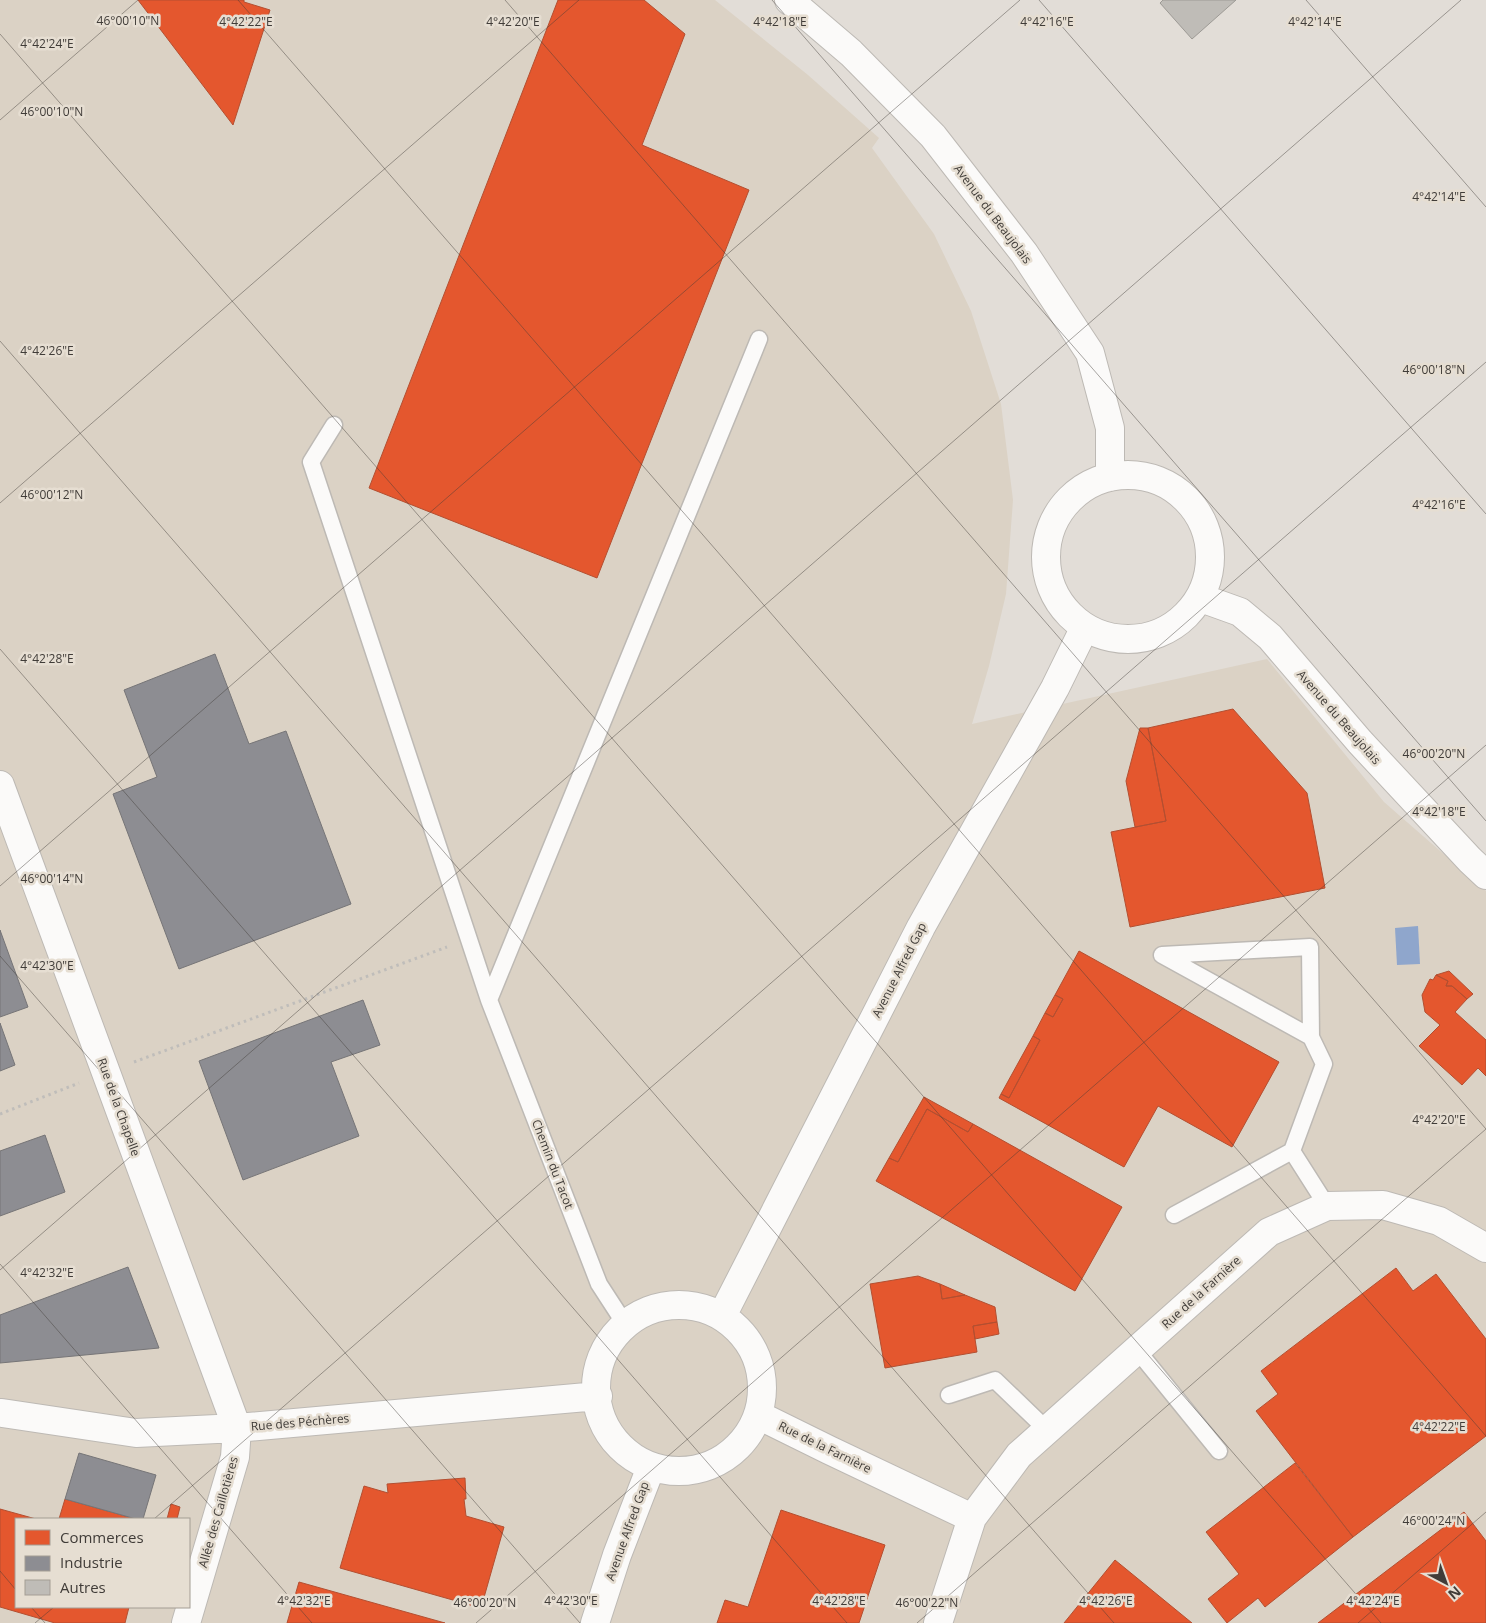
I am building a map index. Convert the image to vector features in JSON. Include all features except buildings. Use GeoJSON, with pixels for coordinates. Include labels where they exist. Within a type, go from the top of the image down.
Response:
{"type":"FeatureCollection","features":[{"type":"Feature","properties":{"kind":"street","name":"Avenue du Beaujolais"},"geometry":{"type":"LineString","coordinates":[[788,0],[851,53],[933,136],[1024,253],[1090,353],[1110,428],[1110,477]]}},
{"type":"Feature","properties":{"kind":"street"},"geometry":{"type":"LineString","coordinates":[[1140,475],[1173,488],[1193,506],[1208,534],[1210,567],[1201,598],[1169,630],[1122,641],[1084,628],[1053,596],[1044,556],[1054,519],[1078,491],[1110,477],[1140,475]]}},
{"type":"Feature","properties":{"kind":"street","name":"Avenue du Beaujolais"},"geometry":{"type":"LineString","coordinates":[[1201,598],[1240,612],[1270,637],[1360,742],[1486,875]]}},
{"type":"Feature","properties":{"kind":"street","name":"Avenue Alfred Gap"},"geometry":{"type":"LineString","coordinates":[[722,1316],[921,928],[1055,688],[1084,628]]}},
{"type":"Feature","properties":{"kind":"street","name":"Rue de la Chapelle"},"geometry":{"type":"LineString","coordinates":[[0,785],[237,1428]]}},
{"type":"Feature","properties":{"kind":"street","name":"Rue de la Farnière"},"geometry":{"type":"LineString","coordinates":[[938,1623],[972,1518],[1019,1455],[1270,1232],[1327,1206],[1383,1205],[1438,1222],[1486,1248]]}},
{"type":"Feature","properties":{"kind":"street"},"geometry":{"type":"LineString","coordinates":[[675,1304],[695,1306],[722,1316],[740,1331],[756,1355],[762,1385],[758,1414],[741,1444],[718,1462],[679,1472],[651,1467],[633,1458],[612,1439],[598,1413],[596,1373],[607,1346],[626,1324],[647,1311],[675,1304]]}},
{"type":"Feature","properties":{"kind":"street","name":"Rue des Péchères"},"geometry":{"type":"LineString","coordinates":[[2,1413],[136,1433],[237,1428],[598,1396]]}},
{"type":"Feature","properties":{"kind":"street","name":"Rue de la Farnière"},"geometry":{"type":"LineString","coordinates":[[758,1414],[972,1518]]}},
{"type":"Feature","properties":{"kind":"street","name":"Allée des Caillotières"},"geometry":{"type":"LineString","coordinates":[[186,1623],[235,1457],[237,1428]]}},
{"type":"Feature","properties":{"kind":"street","name":"Avenue Alfred Gap"},"geometry":{"type":"LineString","coordinates":[[595,1623],[617,1555],[651,1467]]}},
{"type":"Feature","properties":{"kind":"lane"},"geometry":{"type":"LineString","coordinates":[[489,1000],[759,339]]}},
{"type":"Feature","properties":{"kind":"lane","name":"Chemin du Tacot"},"geometry":{"type":"LineString","coordinates":[[334,425],[311,462],[489,1000],[599,1284],[626,1324]]}},
{"type":"Feature","properties":{"kind":"lane"},"geometry":{"type":"LineString","coordinates":[[1174,1214],[1292,1151],[1324,1064],[1311,1037],[1310,947],[1162,955],[1311,1037]]}},
{"type":"Feature","properties":{"kind":"lane"},"geometry":{"type":"LineString","coordinates":[[1292,1151],[1327,1206]]}},
{"type":"Feature","properties":{"kind":"lane"},"geometry":{"type":"LineString","coordinates":[[1137,1350],[1219,1451]]}},
{"type":"Feature","properties":{"kind":"lane"},"geometry":{"type":"LineString","coordinates":[[949,1395],[996,1380],[1047,1430]]}},
{"type":"Feature","properties":{"kind":"path"},"geometry":{"type":"LineString","coordinates":[[0,1114],[106,1072],[469,939]]}},
{"type":"Feature","properties":{"kind":"shaded area"},"geometry":{"type":"Polygon","coordinates":[[[0,0],[715,0],[808,75],[879,138],[872,148],[934,234],[971,311],[1001,404],[1013,500],[1006,594],[989,666],[972,724],[1267,659],[1384,802],[1486,891],[1486,1623],[0,1623],[0,0]]]}},
{"type":"Feature","properties":{"kind":"water"},"geometry":{"type":"Polygon","coordinates":[[[1418,926],[1420,964],[1397,965],[1395,928],[1418,926]]]}}]}
